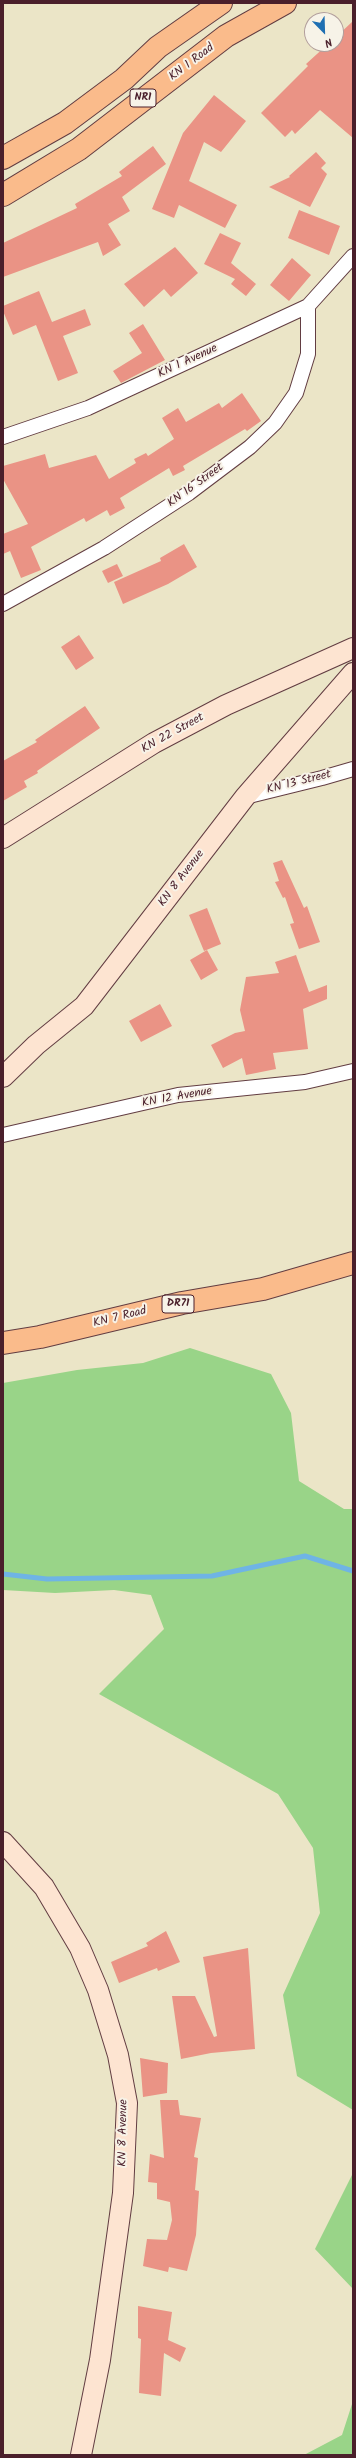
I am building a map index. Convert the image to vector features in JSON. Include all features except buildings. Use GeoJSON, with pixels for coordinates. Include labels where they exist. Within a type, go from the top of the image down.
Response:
{"type":"FeatureCollection","features":[{"type":"Feature","properties":{"kind":"main road","name":"NR1"},"geometry":{"type":"LineString","coordinates":[[3,158],[66,123],[124,79],[158,47],[221,3]]}},
{"type":"Feature","properties":{"kind":"main road","name":"KN 1 Road"},"geometry":{"type":"LineString","coordinates":[[3,195],[79,149],[226,36],[285,3]]}},
{"type":"Feature","properties":{"kind":"main road"},"geometry":{"type":"LineString","coordinates":[[158,47],[184,69]]}},
{"type":"Feature","properties":{"kind":"main road","name":"KN 22 Street"},"geometry":{"type":"LineString","coordinates":[[3,838],[154,743],[226,705],[353,648]]}},
{"type":"Feature","properties":{"kind":"main road","name":"KN 8 Avenue"},"geometry":{"type":"LineString","coordinates":[[3,1077],[36,1045],[84,1006],[245,797],[353,673]]}},
{"type":"Feature","properties":{"kind":"main road","name":"KN 7 Road"},"geometry":{"type":"LineString","coordinates":[[3,1343],[40,1337],[182,1303],[263,1289],[353,1263]]}},
{"type":"Feature","properties":{"kind":"main road","name":"KN 8 Avenue"},"geometry":{"type":"LineString","coordinates":[[3,1842],[44,1886],[80,1948],[98,1990],[114,2040],[126,2103],[123,2193],[100,2360],[80,2455]]}},
{"type":"Feature","properties":{"kind":"street","name":"KN 1 Avenue"},"geometry":{"type":"LineString","coordinates":[[3,437],[88,408],[308,306],[353,256]]}},
{"type":"Feature","properties":{"kind":"street","name":"KN 16 Street"},"geometry":{"type":"LineString","coordinates":[[3,604],[104,548],[189,493],[250,447],[275,423],[296,393],[308,354],[308,306]]}},
{"type":"Feature","properties":{"kind":"street","name":"KN 13 Street"},"geometry":{"type":"LineString","coordinates":[[245,797],[322,778],[353,768]]}},
{"type":"Feature","properties":{"kind":"street","name":"KN 12 Avenue"},"geometry":{"type":"LineString","coordinates":[[3,1136],[178,1095],[305,1082],[353,1071]]}},
{"type":"Feature","properties":{"kind":"green space"},"geometry":{"type":"Polygon","coordinates":[[[190,1348],[271,1374],[291,1413],[299,1481],[344,1509],[353,1509],[353,2110],[297,2076],[283,1995],[320,1913],[313,1848],[278,1794],[99,1694],[164,1629],[151,1595],[114,1590],[55,1593],[3,1590],[3,1383],[77,1370],[143,1363],[190,1348]]]}},
{"type":"Feature","properties":{"kind":"green space"},"geometry":{"type":"Polygon","coordinates":[[[353,2173],[353,2289],[315,2249],[353,2173]]]}},
{"type":"Feature","properties":{"kind":"green space"},"geometry":{"type":"Polygon","coordinates":[[[353,2401],[353,2455],[304,2455],[342,2435],[353,2401]]]}},
{"type":"Feature","properties":{"kind":"waterway"},"geometry":{"type":"LineString","coordinates":[[3,1574],[47,1579],[212,1576],[305,1556],[353,1571]]}}]}
